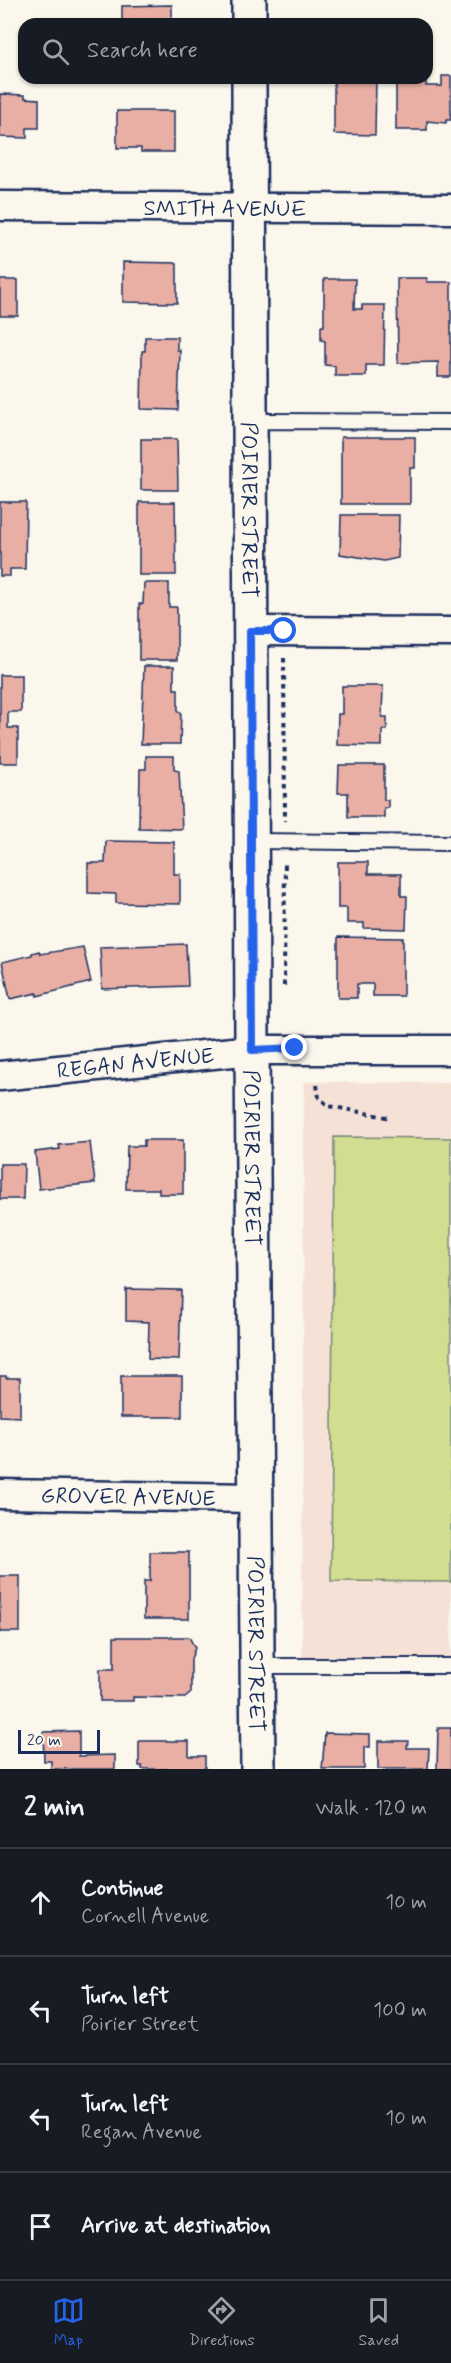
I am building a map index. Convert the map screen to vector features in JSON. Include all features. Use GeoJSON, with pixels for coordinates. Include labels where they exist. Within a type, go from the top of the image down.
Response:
{"type":"FeatureCollection","features":[{"type":"Feature","properties":{"kind":"street"},"geometry":{"type":"LineString","coordinates":[[249,0],[249,18]]}},
{"type":"Feature","properties":{"kind":"street","name":"POIRIER STREET"},"geometry":{"type":"LineString","coordinates":[[249,84],[252,1050],[258,1769]]}},
{"type":"Feature","properties":{"kind":"street","name":"SMITH AVENUE"},"geometry":{"type":"LineString","coordinates":[[0,206],[451,209]]}},
{"type":"Feature","properties":{"kind":"street"},"geometry":{"type":"LineString","coordinates":[[250,631],[451,632]]}},
{"type":"Feature","properties":{"kind":"street","name":"REGAN AVENUE"},"geometry":{"type":"LineString","coordinates":[[0,1076],[252,1050],[451,1050]]}},
{"type":"Feature","properties":{"kind":"street","name":"GROVER AVENUE"},"geometry":{"type":"LineString","coordinates":[[0,1494],[255,1497]]}},
{"type":"Feature","properties":{"kind":"lane"},"geometry":{"type":"LineString","coordinates":[[251,423],[269,421],[451,422]]}},
{"type":"Feature","properties":{"kind":"lane"},"geometry":{"type":"LineString","coordinates":[[252,841],[451,843]]}},
{"type":"Feature","properties":{"kind":"lane"},"geometry":{"type":"LineString","coordinates":[[258,1666],[451,1666]]}},
{"type":"Feature","properties":{"kind":"path"},"geometry":{"type":"LineString","coordinates":[[316,1085],[319,1098],[329,1106],[391,1118]]}},
{"type":"Feature","properties":{"kind":"shaded area"},"geometry":{"type":"Polygon","coordinates":[[[304,1082],[451,1083],[451,1669],[302,1669],[304,1082]]]}},
{"type":"Feature","properties":{"kind":"green space"},"geometry":{"type":"Polygon","coordinates":[[[334,1137],[451,1138],[451,1582],[331,1581],[334,1137]]]}},
{"type":"Feature","properties":{"kind":"building"},"geometry":{"type":"Polygon","coordinates":[[[172,5],[172,18],[122,18],[122,6],[172,5]]]}},
{"type":"Feature","properties":{"kind":"building"},"geometry":{"type":"Polygon","coordinates":[[[442,76],[451,76],[451,120],[446,120],[446,123],[427,121],[427,130],[396,130],[396,84],[442,86],[442,76]]]}},
{"type":"Feature","properties":{"kind":"building"},"geometry":{"type":"Polygon","coordinates":[[[334,84],[376,84],[375,135],[334,134],[334,84]]]}},
{"type":"Feature","properties":{"kind":"building"},"geometry":{"type":"Polygon","coordinates":[[[0,94],[25,95],[25,98],[39,99],[39,128],[27,128],[27,138],[0,137],[0,94]]]}},
{"type":"Feature","properties":{"kind":"building"},"geometry":{"type":"Polygon","coordinates":[[[117,111],[174,111],[174,152],[141,152],[141,148],[117,148],[117,111]]]}},
{"type":"Feature","properties":{"kind":"building"},"geometry":{"type":"Polygon","coordinates":[[[123,262],[177,263],[177,303],[123,302],[123,262]]]}},
{"type":"Feature","properties":{"kind":"building"},"geometry":{"type":"Polygon","coordinates":[[[397,278],[427,278],[427,282],[451,282],[451,377],[438,377],[438,362],[398,363],[397,278]]]}},
{"type":"Feature","properties":{"kind":"building"},"geometry":{"type":"Polygon","coordinates":[[[324,279],[355,279],[354,309],[362,309],[362,305],[385,305],[384,365],[366,365],[366,376],[335,376],[335,366],[325,365],[325,341],[321,340],[321,326],[324,326],[324,279]]]}},
{"type":"Feature","properties":{"kind":"building"},"geometry":{"type":"Polygon","coordinates":[[[0,280],[18,280],[18,316],[0,316],[0,280]]]}},
{"type":"Feature","properties":{"kind":"building"},"geometry":{"type":"Polygon","coordinates":[[[145,337],[177,337],[177,350],[180,350],[178,410],[141,409],[142,351],[145,351],[145,337]]]}},
{"type":"Feature","properties":{"kind":"building"},"geometry":{"type":"Polygon","coordinates":[[[341,437],[415,437],[415,468],[410,468],[410,504],[341,504],[341,437]]]}},
{"type":"Feature","properties":{"kind":"building"},"geometry":{"type":"Polygon","coordinates":[[[141,439],[177,439],[178,490],[141,490],[141,439]]]}},
{"type":"Feature","properties":{"kind":"building"},"geometry":{"type":"Polygon","coordinates":[[[0,502],[26,502],[25,569],[10,569],[10,576],[0,576],[0,502]]]}},
{"type":"Feature","properties":{"kind":"building"},"geometry":{"type":"Polygon","coordinates":[[[139,502],[175,502],[176,575],[139,575],[139,502]]]}},
{"type":"Feature","properties":{"kind":"building"},"geometry":{"type":"Polygon","coordinates":[[[341,515],[399,515],[398,558],[384,561],[340,554],[341,515]]]}},
{"type":"Feature","properties":{"kind":"building"},"geometry":{"type":"Polygon","coordinates":[[[144,583],[169,583],[169,607],[177,607],[177,660],[139,660],[139,604],[143,604],[144,583]]]}},
{"type":"Feature","properties":{"kind":"building"},"geometry":{"type":"Polygon","coordinates":[[[144,666],[174,666],[174,689],[178,689],[178,712],[181,712],[180,744],[141,744],[144,666]]]}},
{"type":"Feature","properties":{"kind":"building"},"geometry":{"type":"Polygon","coordinates":[[[0,675],[21,675],[21,712],[8,712],[8,728],[18,728],[18,763],[0,763],[0,675]]]}},
{"type":"Feature","properties":{"kind":"building"},"geometry":{"type":"Polygon","coordinates":[[[342,686],[383,686],[382,717],[387,717],[387,730],[382,730],[382,746],[337,745],[338,714],[342,714],[342,686]]]}},
{"type":"Feature","properties":{"kind":"building"},"geometry":{"type":"Polygon","coordinates":[[[146,756],[174,756],[174,770],[179,771],[182,829],[139,828],[140,769],[146,769],[146,756]]]}},
{"type":"Feature","properties":{"kind":"building"},"geometry":{"type":"Polygon","coordinates":[[[339,765],[384,765],[384,800],[388,800],[388,808],[384,808],[384,817],[348,817],[348,793],[338,793],[339,765]]]}},
{"type":"Feature","properties":{"kind":"building"},"geometry":{"type":"Polygon","coordinates":[[[106,841],[174,842],[174,874],[180,874],[180,904],[116,903],[116,894],[88,893],[88,863],[105,863],[106,841]]]}},
{"type":"Feature","properties":{"kind":"building"},"geometry":{"type":"Polygon","coordinates":[[[338,862],[368,862],[368,874],[401,874],[401,896],[407,896],[406,929],[364,928],[364,923],[347,923],[347,908],[338,908],[338,862]]]}},
{"type":"Feature","properties":{"kind":"building"},"geometry":{"type":"Polygon","coordinates":[[[338,937],[403,938],[403,996],[373,996],[373,984],[357,984],[357,998],[338,998],[338,937]]]}},
{"type":"Feature","properties":{"kind":"building"},"geometry":{"type":"Polygon","coordinates":[[[186,944],[188,986],[102,989],[100,947],[186,944]]]}},
{"type":"Feature","properties":{"kind":"building"},"geometry":{"type":"Polygon","coordinates":[[[83,947],[91,982],[37,996],[37,993],[10,999],[2,962],[32,955],[39,951],[40,954],[83,947]]]}},
{"type":"Feature","properties":{"kind":"building"},"geometry":{"type":"Polygon","coordinates":[[[144,1140],[183,1140],[183,1194],[159,1194],[159,1189],[126,1189],[127,1146],[144,1146],[144,1140]]]}},
{"type":"Feature","properties":{"kind":"building"},"geometry":{"type":"Polygon","coordinates":[[[90,1142],[95,1183],[39,1189],[35,1152],[60,1149],[59,1145],[90,1142]]]}},
{"type":"Feature","properties":{"kind":"building"},"geometry":{"type":"Polygon","coordinates":[[[0,1164],[24,1164],[23,1199],[0,1199],[0,1164]]]}},
{"type":"Feature","properties":{"kind":"building"},"geometry":{"type":"Polygon","coordinates":[[[126,1289],[181,1290],[179,1360],[148,1359],[149,1322],[126,1321],[126,1289]]]}},
{"type":"Feature","properties":{"kind":"building"},"geometry":{"type":"Polygon","coordinates":[[[0,1376],[20,1378],[20,1417],[0,1416],[0,1376]]]}},
{"type":"Feature","properties":{"kind":"building"},"geometry":{"type":"Polygon","coordinates":[[[121,1376],[182,1376],[182,1417],[121,1417],[121,1376]]]}},
{"type":"Feature","properties":{"kind":"building"},"geometry":{"type":"Polygon","coordinates":[[[150,1552],[189,1552],[189,1619],[144,1619],[144,1581],[150,1581],[150,1552]]]}},
{"type":"Feature","properties":{"kind":"building"},"geometry":{"type":"Polygon","coordinates":[[[0,1576],[20,1576],[20,1632],[0,1632],[0,1576]]]}},
{"type":"Feature","properties":{"kind":"building"},"geometry":{"type":"Polygon","coordinates":[[[114,1637],[189,1637],[195,1648],[191,1659],[191,1693],[185,1698],[133,1697],[133,1701],[100,1701],[100,1669],[114,1669],[114,1637]]]}},
{"type":"Feature","properties":{"kind":"building"},"geometry":{"type":"Polygon","coordinates":[[[438,1728],[451,1728],[451,1769],[437,1769],[438,1728]]]}},
{"type":"Feature","properties":{"kind":"building"},"geometry":{"type":"Polygon","coordinates":[[[79,1731],[79,1756],[115,1755],[115,1769],[51,1769],[51,1761],[44,1761],[43,1732],[79,1731]]]}},
{"type":"Feature","properties":{"kind":"building"},"geometry":{"type":"Polygon","coordinates":[[[325,1733],[370,1734],[370,1747],[364,1747],[364,1769],[322,1769],[325,1733]]]}},
{"type":"Feature","properties":{"kind":"building"},"geometry":{"type":"Polygon","coordinates":[[[139,1741],[189,1741],[189,1756],[205,1756],[205,1769],[142,1769],[142,1766],[139,1766],[139,1741]]]}},
{"type":"Feature","properties":{"kind":"building"},"geometry":{"type":"Polygon","coordinates":[[[378,1741],[408,1741],[407,1748],[429,1748],[428,1769],[378,1769],[378,1741]]]}},
{"type":"Feature","properties":{"kind":"route"},"geometry":{"type":"LineString","coordinates":[[284,631],[250,631],[252,1050],[295,1048]]}}]}
